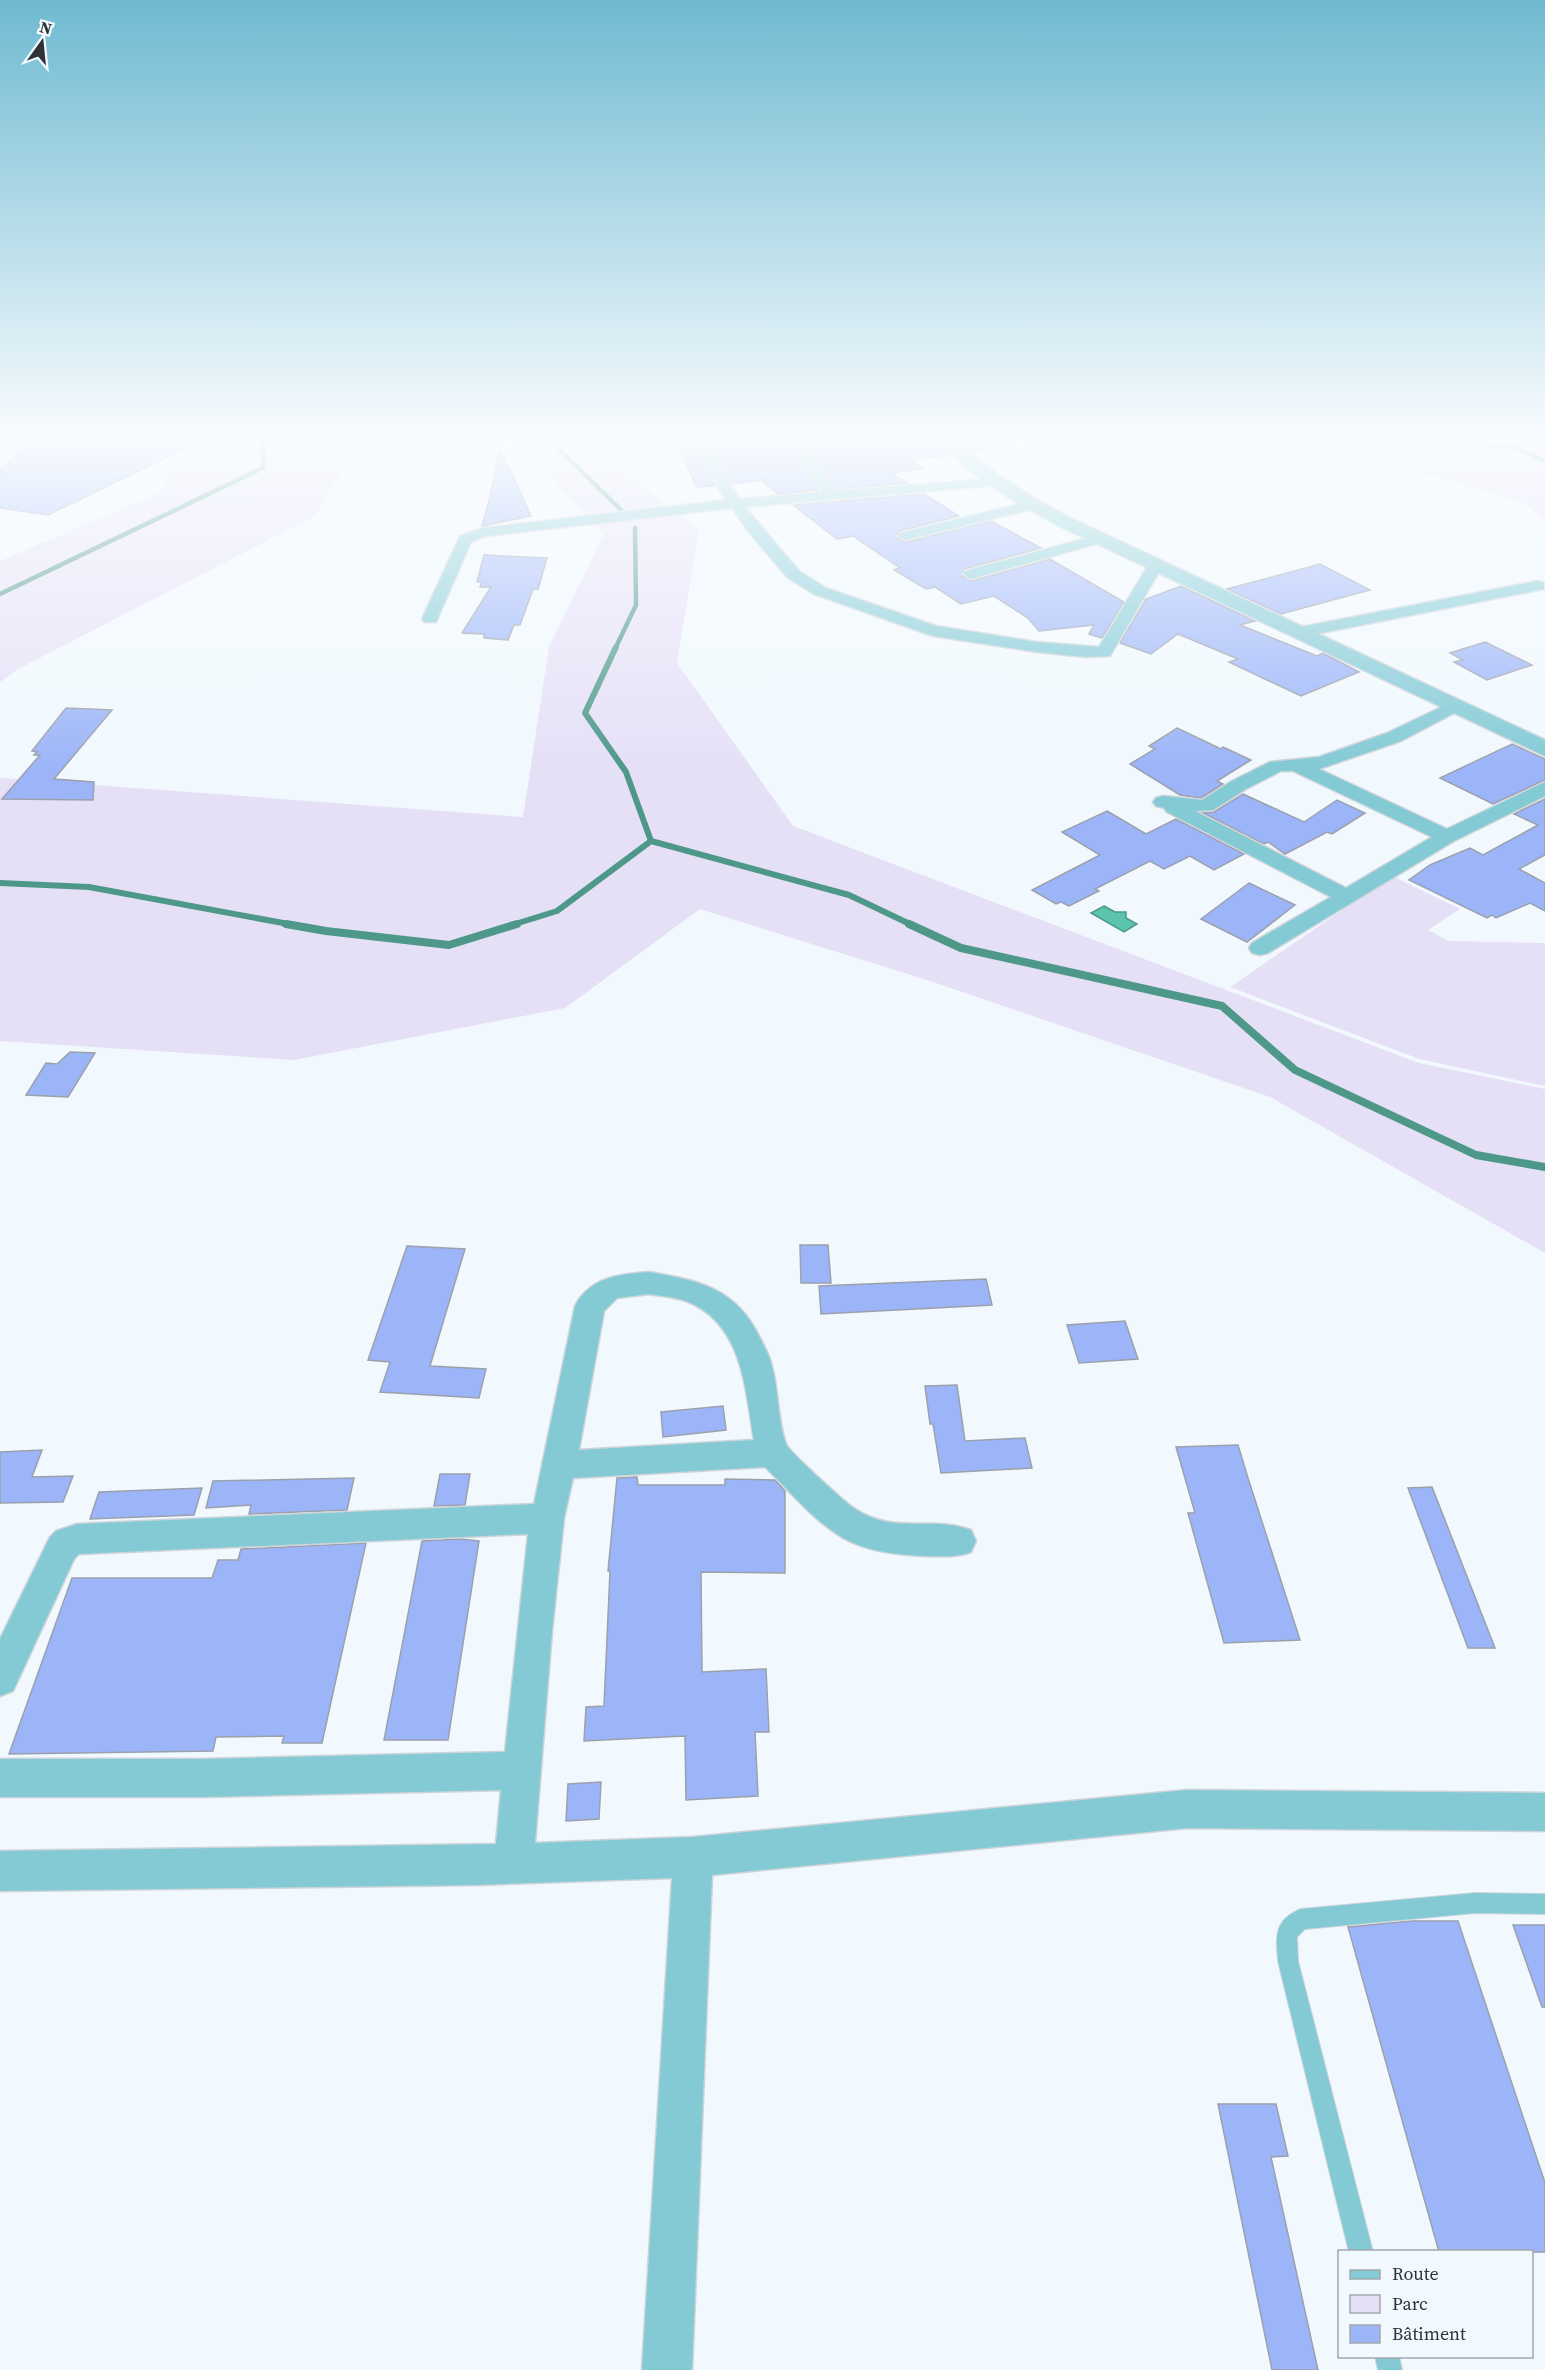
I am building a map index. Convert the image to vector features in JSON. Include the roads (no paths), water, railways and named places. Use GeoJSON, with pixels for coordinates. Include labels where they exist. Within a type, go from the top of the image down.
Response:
{"type":"FeatureCollection","features":[{"type":"Feature","properties":{"kind":"street"},"geometry":{"type":"LineString","coordinates":[[430,619],[462,547]]}},
{"type":"Feature","properties":{"kind":"street"},"geometry":{"type":"LineString","coordinates":[[770,547],[788,569],[820,591],[918,627],[988,640],[1085,652],[1104,651],[1155,565]]}},
{"type":"Feature","properties":{"kind":"street"},"geometry":{"type":"LineString","coordinates":[[971,574],[1070,547]]}},
{"type":"Feature","properties":{"kind":"street"},"geometry":{"type":"LineString","coordinates":[[1115,547],[1301,632],[1545,749]]}},
{"type":"Feature","properties":{"kind":"street"},"geometry":{"type":"LineString","coordinates":[[1301,632],[1538,586]]}},
{"type":"Feature","properties":{"kind":"street"},"geometry":{"type":"LineString","coordinates":[[1346,896],[1163,802],[1206,806],[1239,784],[1277,766],[1321,763],[1394,737],[1454,706]]}},
{"type":"Feature","properties":{"kind":"street"},"geometry":{"type":"LineString","coordinates":[[1296,765],[1447,837]]}},
{"type":"Feature","properties":{"kind":"street"},"geometry":{"type":"LineString","coordinates":[[1260,948],[1447,837],[1545,788]]}},
{"type":"Feature","properties":{"kind":"street"},"geometry":{"type":"LineString","coordinates":[[514,1863],[534,1631],[547,1518],[560,1465],[590,1306],[607,1290],[622,1285],[649,1283],[689,1290],[713,1301],[738,1326],[756,1362],[772,1453],[839,1516],[860,1530],[900,1540],[959,1541]]}},
{"type":"Feature","properties":{"kind":"street"},"geometry":{"type":"LineString","coordinates":[[560,1465],[772,1453]]}},
{"type":"Feature","properties":{"kind":"street"},"geometry":{"type":"LineString","coordinates":[[0,1678],[62,1548],[68,1542],[77,1539],[547,1518]]}},
{"type":"Feature","properties":{"kind":"street"},"geometry":{"type":"LineString","coordinates":[[0,1778],[203,1779],[521,1771]]}},
{"type":"Feature","properties":{"kind":"street"},"geometry":{"type":"LineString","coordinates":[[0,1871],[514,1863],[693,1857],[1187,1809],[1545,1812]]}},
{"type":"Feature","properties":{"kind":"street"},"geometry":{"type":"LineString","coordinates":[[667,2370],[693,1857]]}},
{"type":"Feature","properties":{"kind":"lane"},"geometry":{"type":"LineString","coordinates":[[1360,2250],[1288,1961],[1286,1933],[1301,1919],[1475,1904],[1545,1904]]}},
{"type":"Feature","properties":{"kind":"waterway"},"geometry":{"type":"LineString","coordinates":[[0,594],[99,547]]}},
{"type":"Feature","properties":{"kind":"waterway"},"geometry":{"type":"LineString","coordinates":[[615,649],[636,605],[635,547]]}},
{"type":"Feature","properties":{"kind":"waterway"},"geometry":{"type":"LineString","coordinates":[[616,647],[585,713],[626,772],[651,841]]}},
{"type":"Feature","properties":{"kind":"waterway"},"geometry":{"type":"LineString","coordinates":[[512,925],[557,911],[651,841]]}},
{"type":"Feature","properties":{"kind":"waterway"},"geometry":{"type":"LineString","coordinates":[[651,841],[849,895],[912,925]]}},
{"type":"Feature","properties":{"kind":"waterway"},"geometry":{"type":"LineString","coordinates":[[0,883],[89,887],[294,925]]}},
{"type":"Feature","properties":{"kind":"waterway"},"geometry":{"type":"LineString","coordinates":[[286,924],[326,931],[449,945],[517,924]]}},
{"type":"Feature","properties":{"kind":"waterway"},"geometry":{"type":"LineString","coordinates":[[909,924],[961,948],[1222,1006],[1295,1070],[1476,1155],[1545,1167]]}}]}
